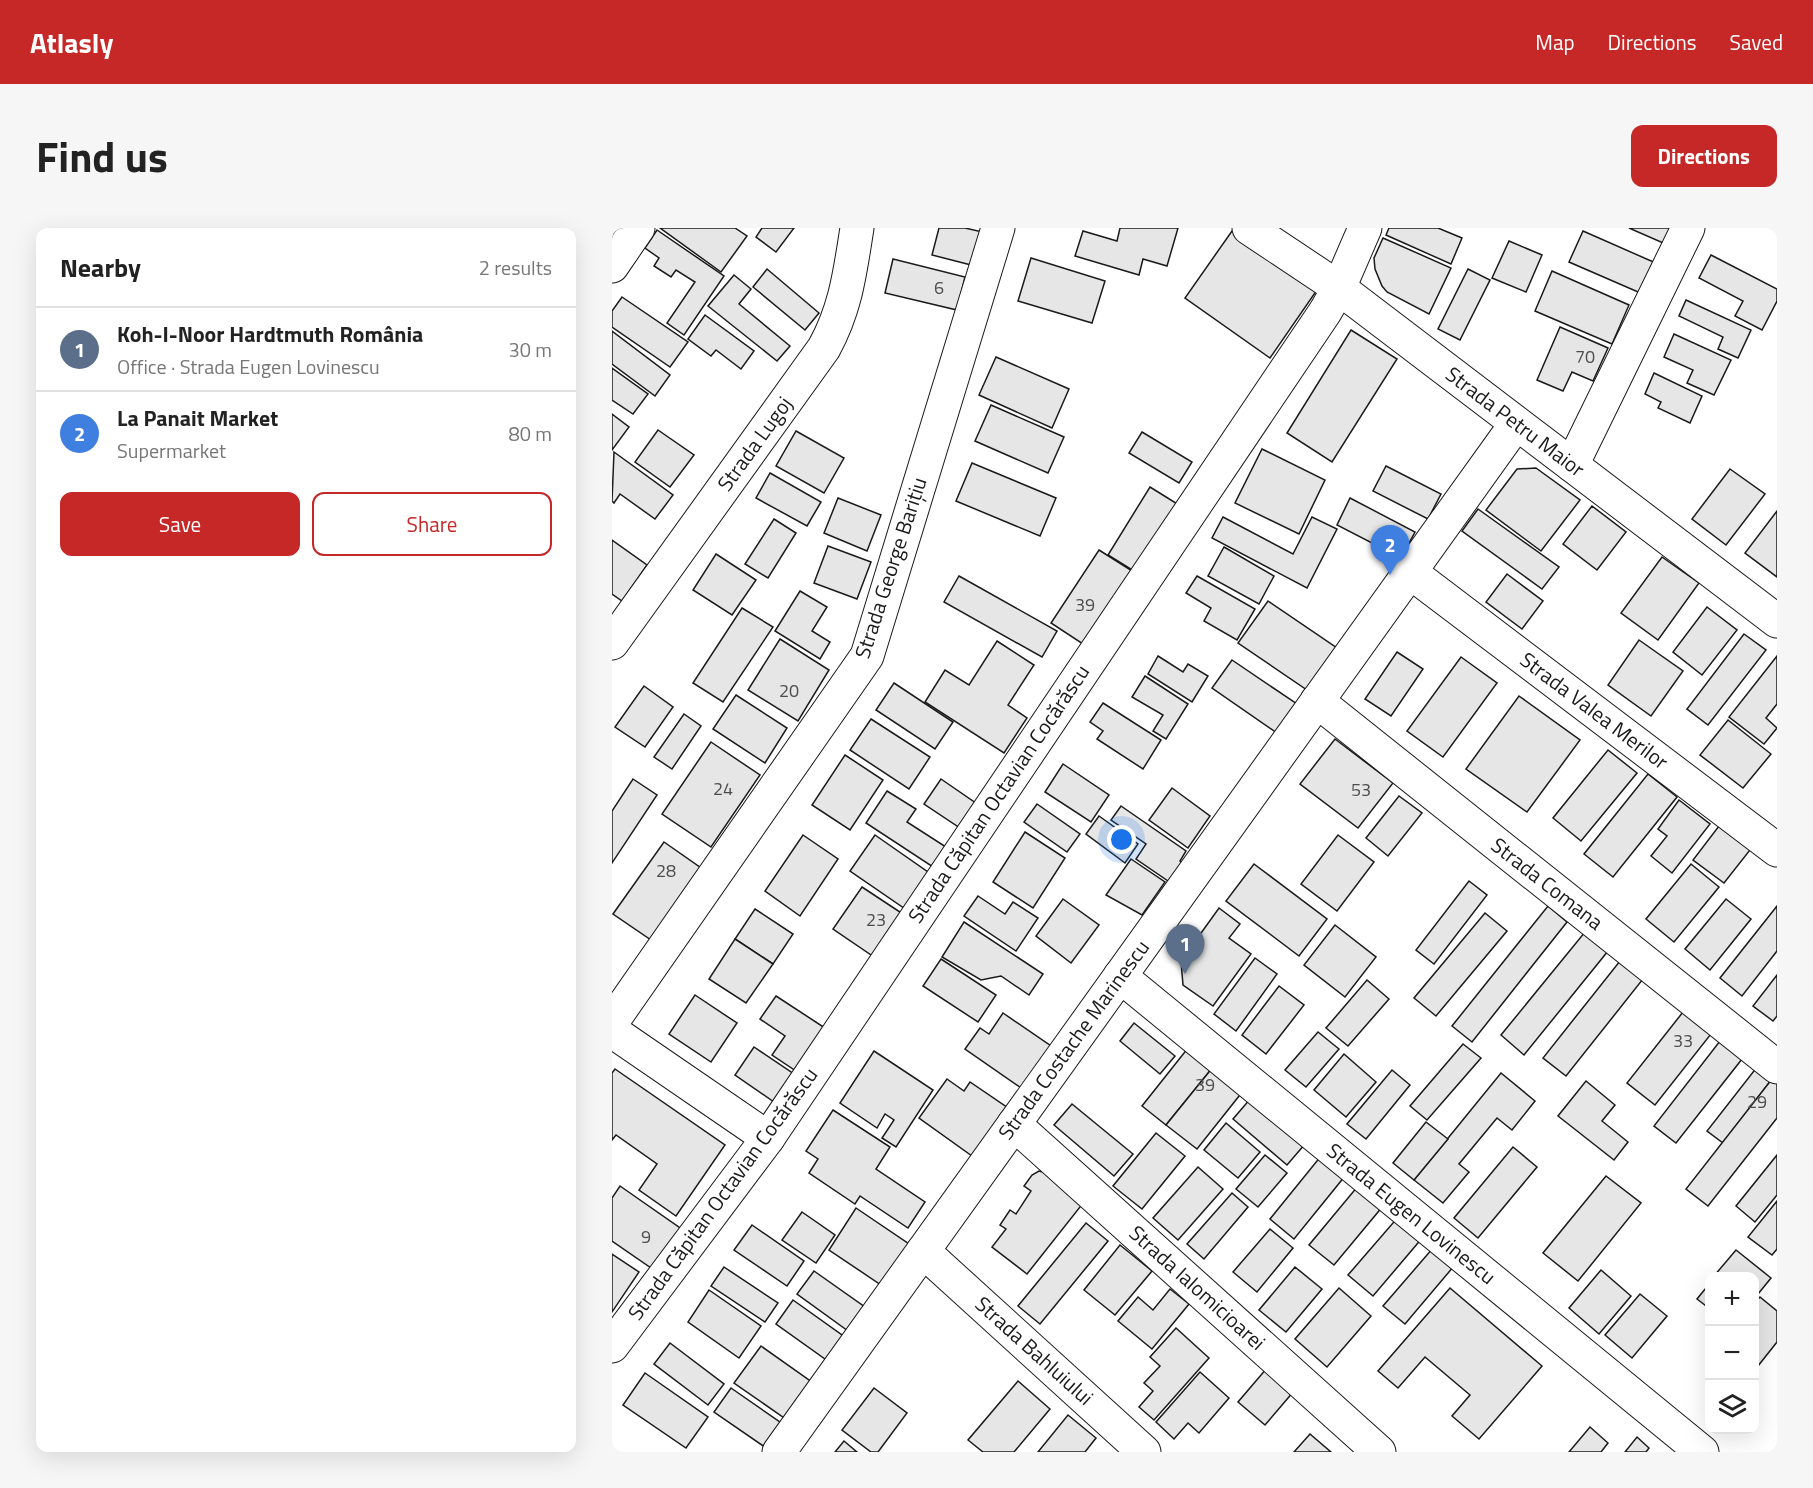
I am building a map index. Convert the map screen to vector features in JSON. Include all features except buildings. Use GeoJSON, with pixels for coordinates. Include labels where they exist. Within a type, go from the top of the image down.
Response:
{"type":"FeatureCollection","features":[{"type":"Feature","properties":{"kind":"street"},"geometry":{"type":"LineString","coordinates":[[612,266],[638,228]]}},
{"type":"Feature","properties":{"kind":"street","name":"Strada Lugoj"},"geometry":{"type":"LineString","coordinates":[[612,643],[824,348],[838,321],[845,299],[857,228]]}},
{"type":"Feature","properties":{"kind":"street","name":"Strada George Barițiu"},"geometry":{"type":"LineString","coordinates":[[612,1022],[867,656],[998,228]]}},
{"type":"Feature","properties":{"kind":"street","name":"Strada Petru Maior"},"geometry":{"type":"LineString","coordinates":[[1249,228],[1339,288],[1777,621]]}},
{"type":"Feature","properties":{"kind":"street","name":"Strada Căpitan Octavian Cocărăscu"},"geometry":{"type":"LineString","coordinates":[[612,1346],[768,1138],[1339,288],[1365,228]]}},
{"type":"Feature","properties":{"kind":"street"},"geometry":{"type":"LineString","coordinates":[[1572,465],[1688,228]]}},
{"type":"Feature","properties":{"kind":"street","name":"Strada Costache Marinescu"},"geometry":{"type":"LineString","coordinates":[[779,1452],[1516,424]]}},
{"type":"Feature","properties":{"kind":"street","name":"Strada Valea Merilor"},"geometry":{"type":"LineString","coordinates":[[1410,572],[1777,850]]}},
{"type":"Feature","properties":{"kind":"street","name":"Strada Comana"},"geometry":{"type":"LineString","coordinates":[[1317,701],[1777,1067]]}},
{"type":"Feature","properties":{"kind":"street","name":"Strada Eugen Lovinescu"},"geometry":{"type":"LineString","coordinates":[[1120,976],[1702,1452]]}},
{"type":"Feature","properties":{"kind":"street"},"geometry":{"type":"LineString","coordinates":[[612,1031],[768,1138]]}},
{"type":"Feature","properties":{"kind":"street","name":"Strada Ialomicioarei"},"geometry":{"type":"LineString","coordinates":[[1014,1124],[1379,1452]]}},
{"type":"Feature","properties":{"kind":"street","name":"Strada Bahluiului"},"geometry":{"type":"LineString","coordinates":[[923,1251],[1144,1452]]}},
{"type":"Feature","properties":{"kind":"place","name":"La Panait Market"},"geometry":{"type":"Point","coordinates":[1390,575]}},
{"type":"Feature","properties":{"kind":"place","name":"Koh-I-Noor Hardtmuth România"},"geometry":{"type":"Point","coordinates":[1185,974]}}]}
